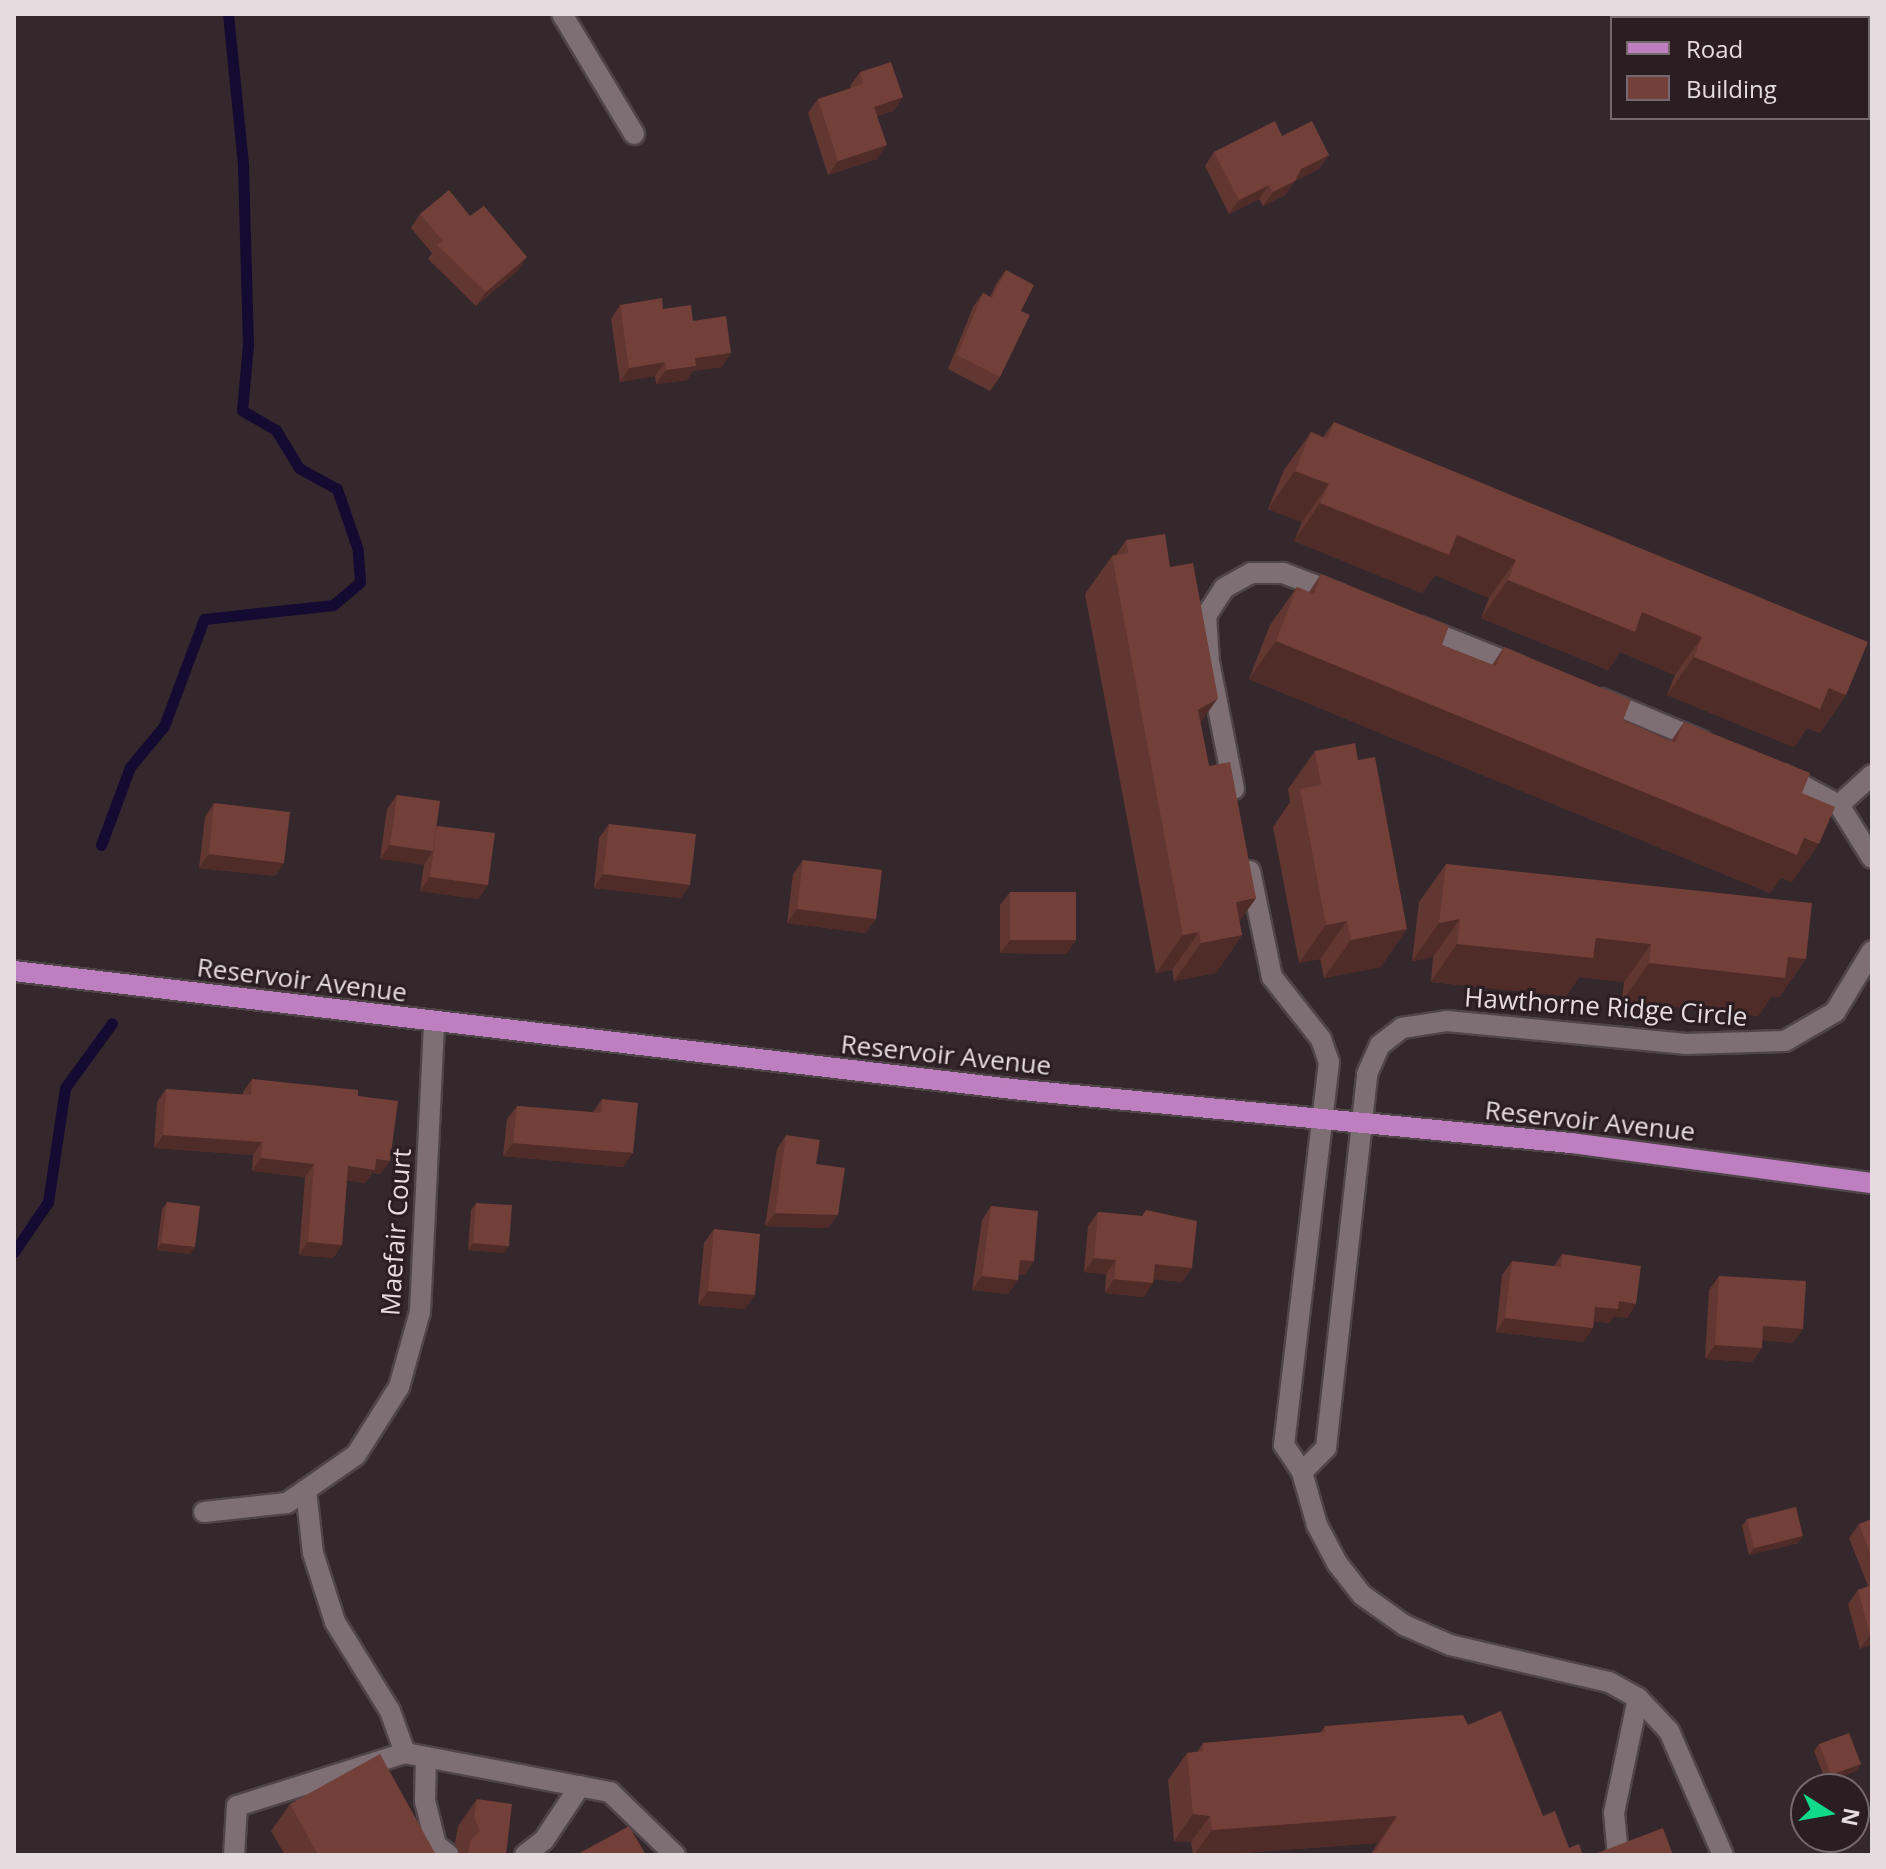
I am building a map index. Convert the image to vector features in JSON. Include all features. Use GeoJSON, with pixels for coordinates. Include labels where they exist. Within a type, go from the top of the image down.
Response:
{"type":"FeatureCollection","features":[{"type":"Feature","properties":{"kind":"main road","name":"Reservoir Avenue"},"geometry":{"type":"LineString","coordinates":[[14,971],[1012,1089],[1571,1143],[1872,1183]]}},
{"type":"Feature","properties":{"kind":"street"},"geometry":{"type":"LineString","coordinates":[[562,14],[634,134]]}},
{"type":"Feature","properties":{"kind":"street"},"geometry":{"type":"LineString","coordinates":[[1239,814],[1209,662],[1206,616],[1237,578],[1266,570],[1353,600]]}},
{"type":"Feature","properties":{"kind":"street"},"geometry":{"type":"LineString","coordinates":[[1395,616],[1545,677]]}},
{"type":"Feature","properties":{"kind":"street"},"geometry":{"type":"LineString","coordinates":[[1584,692],[1719,748]]}},
{"type":"Feature","properties":{"kind":"street"},"geometry":{"type":"LineString","coordinates":[[1761,766],[1818,790],[1839,805],[1872,858]]}},
{"type":"Feature","properties":{"kind":"street"},"geometry":{"type":"LineString","coordinates":[[1839,805],[1872,775]]}},
{"type":"Feature","properties":{"kind":"street"},"geometry":{"type":"LineString","coordinates":[[1245,845],[1272,977],[1327,1050],[1323,1118],[1284,1445],[1302,1472],[1317,1525],[1337,1563],[1362,1595],[1404,1625],[1450,1645],[1609,1682],[1638,1698],[1669,1731],[1723,1855]]}},
{"type":"Feature","properties":{"kind":"street","name":"Hawthorne Ridge Circle"},"geometry":{"type":"LineString","coordinates":[[1302,1472],[1326,1448],[1362,1122],[1373,1056],[1402,1028],[1447,1021],[1684,1044],[1785,1041],[1812,1030],[1835,1012],[1872,951]]}},
{"type":"Feature","properties":{"kind":"street","name":"Maefair Court"},"geometry":{"type":"LineString","coordinates":[[204,1512],[287,1503],[356,1455],[399,1387],[420,1312],[434,1022]]}},
{"type":"Feature","properties":{"kind":"street"},"geometry":{"type":"LineString","coordinates":[[306,1490],[313,1553],[335,1622],[390,1711],[405,1753]]}},
{"type":"Feature","properties":{"kind":"street"},"geometry":{"type":"LineString","coordinates":[[1618,1855],[1614,1813],[1638,1698]]}},
{"type":"Feature","properties":{"kind":"street"},"geometry":{"type":"LineString","coordinates":[[234,1855],[237,1806],[405,1753],[610,1792],[675,1855]]}},
{"type":"Feature","properties":{"kind":"street"},"geometry":{"type":"LineString","coordinates":[[426,1757],[425,1801],[436,1845],[449,1855]]}},
{"type":"Feature","properties":{"kind":"street"},"geometry":{"type":"LineString","coordinates":[[525,1855],[544,1840],[580,1786]]}},
{"type":"Feature","properties":{"kind":"building"},"geometry":{"type":"Polygon","coordinates":[[[891,62],[903,97],[874,107],[887,145],[838,161],[818,99],[863,84],[860,72],[891,62]]]}},
{"type":"Feature","properties":{"kind":"building"},"geometry":{"type":"Polygon","coordinates":[[[1275,121],[1282,136],[1312,121],[1329,155],[1301,169],[1295,181],[1273,192],[1269,185],[1239,200],[1214,152],[1275,121]]]}},
{"type":"Feature","properties":{"kind":"building"},"geometry":{"type":"Polygon","coordinates":[[[449,190],[470,216],[484,206],[527,257],[486,292],[437,245],[443,241],[420,214],[449,190]]]}},
{"type":"Feature","properties":{"kind":"building"},"geometry":{"type":"Polygon","coordinates":[[[1006,270],[1034,285],[1021,311],[1030,315],[1000,377],[957,355],[983,293],[992,298],[1006,270]]]}},
{"type":"Feature","properties":{"kind":"building"},"geometry":{"type":"Polygon","coordinates":[[[662,298],[663,309],[691,305],[693,321],[726,316],[731,353],[695,358],[696,366],[666,370],[665,362],[629,368],[620,305],[662,298]]]}},
{"type":"Feature","properties":{"kind":"building"},"geometry":{"type":"Polygon","coordinates":[[[1334,422],[1868,642],[1846,695],[1829,688],[1820,709],[1694,657],[1702,637],[1642,612],[1635,632],[1508,580],[1516,560],[1457,535],[1449,555],[1320,503],[1329,484],[1295,471],[1311,432],[1327,439],[1334,422]]]}},
{"type":"Feature","properties":{"kind":"building"},"geometry":{"type":"Polygon","coordinates":[[[1165,534],[1170,567],[1193,563],[1218,698],[1198,710],[1209,766],[1230,762],[1256,898],[1236,902],[1242,935],[1201,943],[1199,932],[1183,935],[1112,556],[1128,553],[1126,540],[1165,534]]]}},
{"type":"Feature","properties":{"kind":"building"},"geometry":{"type":"Polygon","coordinates":[[[1321,574],[1449,626],[1442,645],[1496,666],[1504,647],[1631,700],[1623,720],[1675,743],[1684,722],[1810,773],[1802,793],[1835,807],[1819,844],[1804,838],[1797,855],[1276,641],[1297,587],[1314,594],[1321,574]]]}},
{"type":"Feature","properties":{"kind":"building"},"geometry":{"type":"Polygon","coordinates":[[[1355,743],[1358,760],[1375,757],[1407,929],[1351,940],[1347,921],[1326,925],[1300,789],[1321,785],[1315,751],[1355,743]]]}},
{"type":"Feature","properties":{"kind":"building"},"geometry":{"type":"Polygon","coordinates":[[[397,795],[440,801],[433,851],[390,845],[397,795]]]}},
{"type":"Feature","properties":{"kind":"building"},"geometry":{"type":"Polygon","coordinates":[[[214,803],[290,812],[284,863],[209,854],[214,803]]]}},
{"type":"Feature","properties":{"kind":"building"},"geometry":{"type":"Polygon","coordinates":[[[609,824],[696,834],[690,885],[603,874],[609,824]]]}},
{"type":"Feature","properties":{"kind":"building"},"geometry":{"type":"Polygon","coordinates":[[[437,826],[495,833],[488,885],[430,877],[437,826]]]}},
{"type":"Feature","properties":{"kind":"building"},"geometry":{"type":"Polygon","coordinates":[[[803,860],[882,870],[876,919],[797,909],[803,860]]]}},
{"type":"Feature","properties":{"kind":"building"},"geometry":{"type":"Polygon","coordinates":[[[1446,864],[1812,903],[1806,959],[1788,957],[1785,978],[1649,963],[1651,944],[1596,938],[1593,958],[1457,944],[1460,919],[1439,923],[1446,864]]]}},
{"type":"Feature","properties":{"kind":"building"},"geometry":{"type":"Polygon","coordinates":[[[1010,892],[1076,892],[1076,940],[1010,940],[1010,892]]]}},
{"type":"Feature","properties":{"kind":"building"},"geometry":{"type":"Polygon","coordinates":[[[252,1079],[358,1090],[358,1096],[398,1101],[390,1161],[376,1159],[375,1170],[348,1166],[342,1245],[308,1242],[314,1164],[261,1158],[262,1142],[163,1135],[166,1089],[251,1095],[252,1079]]]}},
{"type":"Feature","properties":{"kind":"building"},"geometry":{"type":"Polygon","coordinates":[[[602,1099],[638,1103],[633,1153],[513,1143],[517,1106],[601,1113],[602,1099]]]}},
{"type":"Feature","properties":{"kind":"building"},"geometry":{"type":"Polygon","coordinates":[[[786,1135],[820,1140],[816,1164],[845,1168],[838,1215],[775,1213],[786,1135]]]}},
{"type":"Feature","properties":{"kind":"building"},"geometry":{"type":"Polygon","coordinates":[[[167,1202],[200,1206],[195,1247],[161,1243],[167,1202]]]}},
{"type":"Feature","properties":{"kind":"building"},"geometry":{"type":"Polygon","coordinates":[[[476,1203],[512,1205],[509,1246],[473,1243],[476,1203]]]}},
{"type":"Feature","properties":{"kind":"building"},"geometry":{"type":"Polygon","coordinates":[[[991,1206],[1038,1211],[1034,1261],[1020,1260],[1018,1280],[982,1276],[991,1206]]]}},
{"type":"Feature","properties":{"kind":"building"},"geometry":{"type":"Polygon","coordinates":[[[1146,1210],[1197,1221],[1192,1268],[1155,1264],[1153,1283],[1114,1279],[1116,1260],[1094,1258],[1098,1212],[1142,1216],[1146,1210]]]}},
{"type":"Feature","properties":{"kind":"building"},"geometry":{"type":"Polygon","coordinates":[[[714,1229],[760,1234],[755,1295],[708,1291],[714,1229]]]}},
{"type":"Feature","properties":{"kind":"building"},"geometry":{"type":"Polygon","coordinates":[[[1562,1254],[1641,1266],[1636,1304],[1619,1301],[1618,1309],[1595,1307],[1593,1328],[1505,1318],[1512,1261],[1561,1267],[1562,1254]]]}},
{"type":"Feature","properties":{"kind":"building"},"geometry":{"type":"Polygon","coordinates":[[[1719,1276],[1806,1281],[1803,1329],[1763,1326],[1762,1348],[1715,1345],[1719,1276]]]}},
{"type":"Feature","properties":{"kind":"building"},"geometry":{"type":"Polygon","coordinates":[[[1796,1507],[1803,1536],[1754,1548],[1747,1519],[1796,1507]]]}},
{"type":"Feature","properties":{"kind":"building"},"geometry":{"type":"Polygon","coordinates":[[[1872,1519],[1872,1559],[1859,1524],[1872,1519]]]}},
{"type":"Feature","properties":{"kind":"building"},"geometry":{"type":"Polygon","coordinates":[[[1872,1585],[1872,1635],[1870,1635],[1858,1590],[1872,1585]]]}},
{"type":"Feature","properties":{"kind":"building"},"geometry":{"type":"Polygon","coordinates":[[[1501,1711],[1543,1816],[1555,1811],[1569,1848],[1579,1844],[1583,1855],[1373,1855],[1397,1816],[1212,1830],[1210,1816],[1193,1814],[1187,1753],[1203,1751],[1203,1743],[1325,1732],[1325,1726],[1463,1715],[1468,1725],[1501,1711]]]}},
{"type":"Feature","properties":{"kind":"building"},"geometry":{"type":"Polygon","coordinates":[[[1849,1733],[1861,1764],[1830,1773],[1819,1744],[1849,1733]]]}},
{"type":"Feature","properties":{"kind":"building"},"geometry":{"type":"Polygon","coordinates":[[[380,1754],[436,1855],[318,1855],[290,1804],[380,1754]]]}},
{"type":"Feature","properties":{"kind":"building"},"geometry":{"type":"Polygon","coordinates":[[[477,1799],[512,1804],[506,1855],[468,1855],[470,1841],[480,1831],[474,1817],[477,1799]]]}},
{"type":"Feature","properties":{"kind":"building"},"geometry":{"type":"Polygon","coordinates":[[[629,1826],[646,1855],[576,1855],[629,1826]]]}},
{"type":"Feature","properties":{"kind":"building"},"geometry":{"type":"Polygon","coordinates":[[[1663,1828],[1673,1855],[1592,1855],[1663,1828]]]}},
{"type":"Feature","properties":{"kind":"waterway"},"geometry":{"type":"LineString","coordinates":[[101,845],[130,767],[164,726],[204,619],[333,605],[360,582],[358,550],[337,489],[299,468],[276,430],[242,410],[248,345],[243,164],[228,14]]}},
{"type":"Feature","properties":{"kind":"waterway"},"geometry":{"type":"LineString","coordinates":[[14,1252],[48,1202],[65,1088],[112,1023]]}}]}
